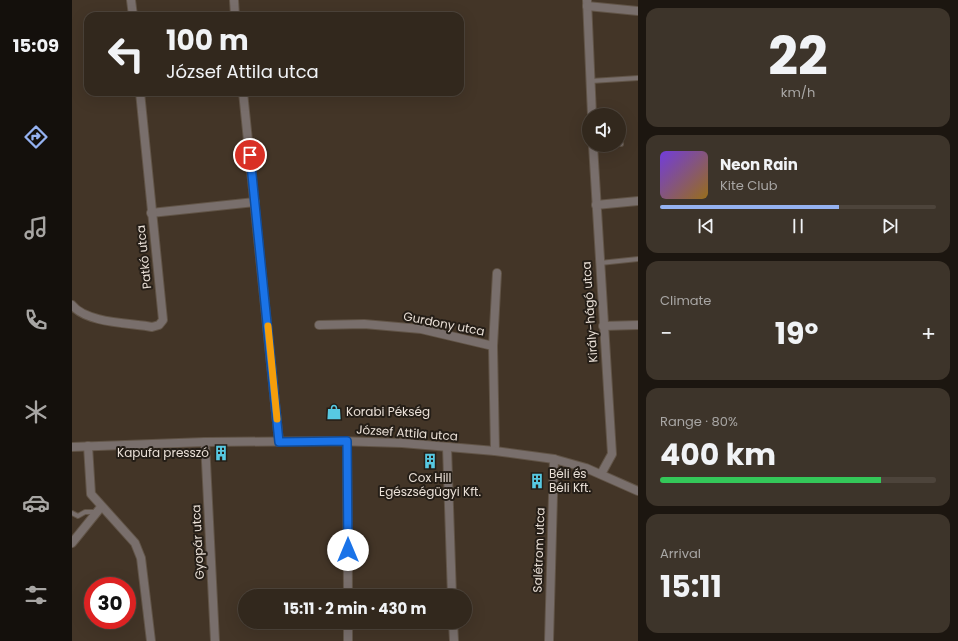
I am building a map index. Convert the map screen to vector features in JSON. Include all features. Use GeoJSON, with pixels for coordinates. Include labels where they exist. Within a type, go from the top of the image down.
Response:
{"type":"FeatureCollection","features":[{"type":"Feature","properties":{"kind":"street"},"geometry":{"type":"LineString","coordinates":[[131,0],[132,12]]}},
{"type":"Feature","properties":{"kind":"street"},"geometry":{"type":"LineString","coordinates":[[234,0],[235,12]]}},
{"type":"Feature","properties":{"kind":"street"},"geometry":{"type":"LineString","coordinates":[[592,108],[587,3],[638,11]]}},
{"type":"Feature","properties":{"kind":"street","name":"Patkó utca"},"geometry":{"type":"LineString","coordinates":[[72,305],[80,313],[90,317],[152,327],[159,325],[163,320],[140,96]]}},
{"type":"Feature","properties":{"kind":"street"},"geometry":{"type":"LineString","coordinates":[[244,96],[279,442]]}},
{"type":"Feature","properties":{"kind":"street","name":"Király-hágó utca"},"geometry":{"type":"LineString","coordinates":[[593,152],[599,264],[612,454],[601,474]]}},
{"type":"Feature","properties":{"kind":"street"},"geometry":{"type":"LineString","coordinates":[[596,204],[638,200]]}},
{"type":"Feature","properties":{"kind":"street"},"geometry":{"type":"LineString","coordinates":[[151,213],[255,202]]}},
{"type":"Feature","properties":{"kind":"street","name":"Gurdony utca"},"geometry":{"type":"LineString","coordinates":[[495,451],[493,346],[498,273]]}},
{"type":"Feature","properties":{"kind":"street","name":"Gurdony utca"},"geometry":{"type":"LineString","coordinates":[[319,325],[364,324],[420,329],[493,346]]}},
{"type":"Feature","properties":{"kind":"street"},"geometry":{"type":"LineString","coordinates":[[604,326],[638,325]]}},
{"type":"Feature","properties":{"kind":"street"},"geometry":{"type":"LineString","coordinates":[[347,441],[348,589]]}},
{"type":"Feature","properties":{"kind":"street","name":"József Attila utca"},"geometry":{"type":"LineString","coordinates":[[72,447],[205,442],[390,442],[495,451],[554,459],[576,464],[638,491]]}},
{"type":"Feature","properties":{"kind":"street","name":"Gyopár utca"},"geometry":{"type":"LineString","coordinates":[[205,442],[215,641]]}},
{"type":"Feature","properties":{"kind":"street"},"geometry":{"type":"LineString","coordinates":[[88,446],[89,486],[91,494],[99,509],[135,543],[139,553],[151,641]]}},
{"type":"Feature","properties":{"kind":"street"},"geometry":{"type":"LineString","coordinates":[[447,447],[452,589]]}},
{"type":"Feature","properties":{"kind":"street","name":"Salétrom utca"},"geometry":{"type":"LineString","coordinates":[[548,641],[554,459]]}},
{"type":"Feature","properties":{"kind":"street"},"geometry":{"type":"LineString","coordinates":[[72,543],[99,509]]}},
{"type":"Feature","properties":{"kind":"street"},"geometry":{"type":"LineString","coordinates":[[348,629],[348,641]]}},
{"type":"Feature","properties":{"kind":"street"},"geometry":{"type":"LineString","coordinates":[[453,629],[454,641]]}},
{"type":"Feature","properties":{"kind":"lane"},"geometry":{"type":"LineString","coordinates":[[590,81],[638,78]]}},
{"type":"Feature","properties":{"kind":"lane"},"geometry":{"type":"LineString","coordinates":[[599,264],[638,259]]}},
{"type":"Feature","properties":{"kind":"lane"},"geometry":{"type":"LineString","coordinates":[[72,513],[78,516],[85,512],[99,509]]}},
{"type":"Feature","properties":{"kind":"slow traffic"},"geometry":{"type":"LineString","coordinates":[[268,326],[277,419]]}},
{"type":"Feature","properties":{"kind":"place","name":"Korabi Pékség"},"geometry":{"type":"Point","coordinates":[334,412]}},
{"type":"Feature","properties":{"kind":"place","name":"Kapufa presszó"},"geometry":{"type":"Point","coordinates":[221,453]}},
{"type":"Feature","properties":{"kind":"place","name":"Cox Hill Egészségügyi Kft."},"geometry":{"type":"Point","coordinates":[430,461]}},
{"type":"Feature","properties":{"kind":"place","name":"Béli és Béli Kft."},"geometry":{"type":"Point","coordinates":[537,481]}},
{"type":"Feature","properties":{"kind":"route"},"geometry":{"type":"LineString","coordinates":[[250,155],[279,442],[347,441],[348,550]]}}]}
